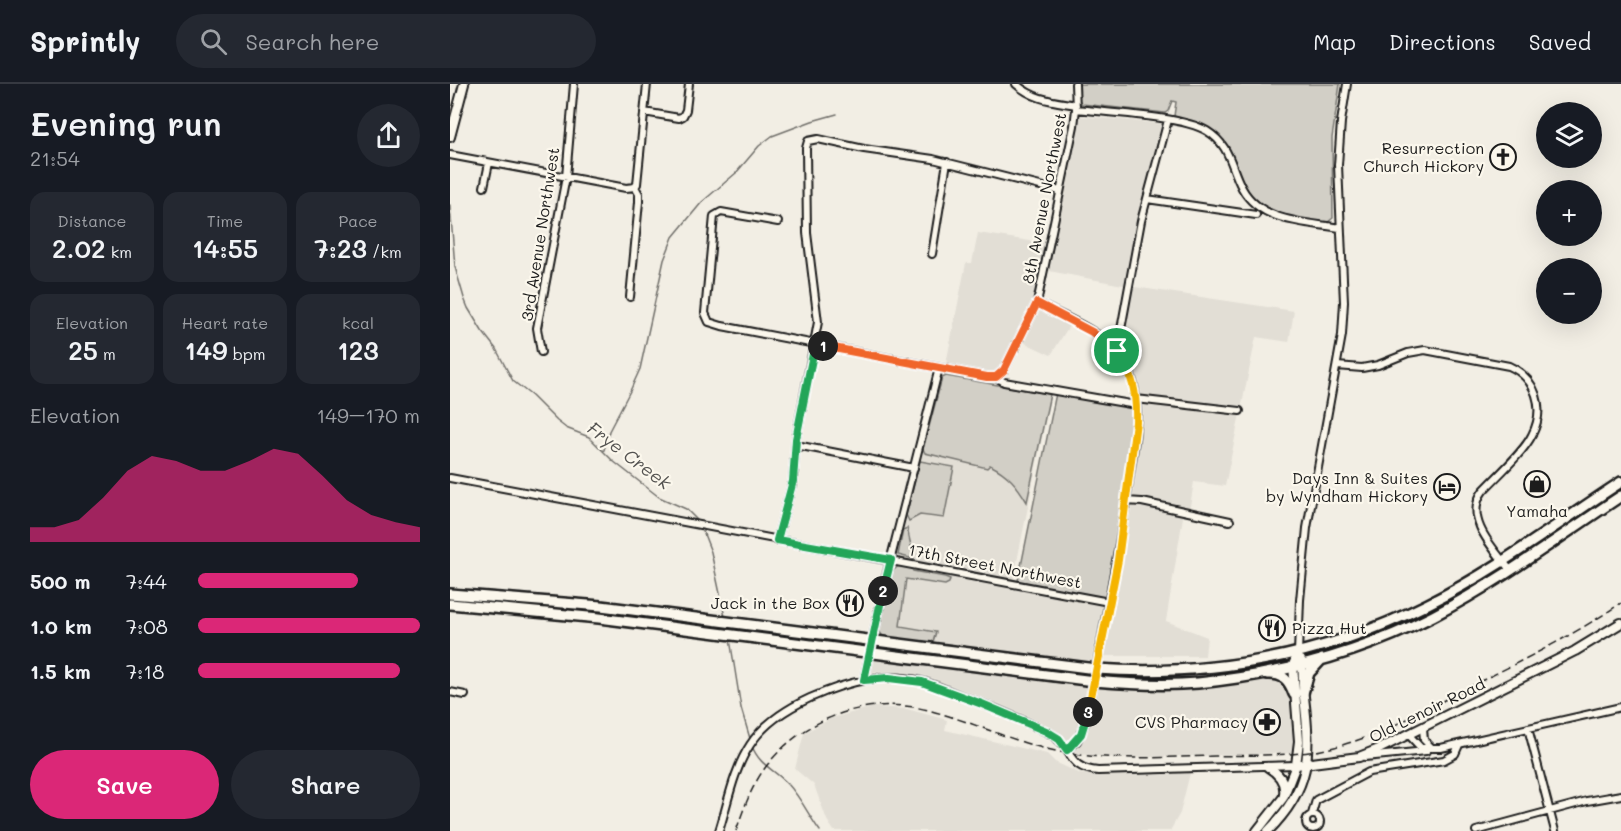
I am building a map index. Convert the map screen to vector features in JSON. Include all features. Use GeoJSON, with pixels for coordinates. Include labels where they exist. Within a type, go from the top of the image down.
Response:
{"type":"FeatureCollection","features":[{"type":"Feature","properties":{"kind":"highway"},"geometry":{"type":"LineString","coordinates":[[450,594],[601,606],[1096,669],[1147,672],[1197,670],[1244,664],[1298,653],[1352,637],[1404,616],[1455,590],[1621,482]]}},
{"type":"Feature","properties":{"kind":"highway"},"geometry":{"type":"LineString","coordinates":[[450,604],[599,618],[1094,681],[1145,684],[1197,683],[1253,675],[1322,658],[1354,649],[1407,628],[1460,601],[1621,496]]}},
{"type":"Feature","properties":{"kind":"highway"},"geometry":{"type":"LineString","coordinates":[[1253,675],[1281,675],[1299,693],[1309,673],[1322,658]]}},
{"type":"Feature","properties":{"kind":"main road"},"geometry":{"type":"LineString","coordinates":[[450,137],[464,84]]}},
{"type":"Feature","properties":{"kind":"main road","name":"Old Lenoir Road"},"geometry":{"type":"LineString","coordinates":[[1296,765],[1359,757],[1409,735],[1575,651],[1621,623]]}},
{"type":"Feature","properties":{"kind":"main road"},"geometry":{"type":"LineString","coordinates":[[1257,831],[1283,798],[1296,765],[1299,741],[1296,710],[1299,693],[1298,653]]}},
{"type":"Feature","properties":{"kind":"main road"},"geometry":{"type":"LineString","coordinates":[[1269,830],[1293,800],[1299,789],[1306,764],[1308,734],[1305,707],[1299,693]]}},
{"type":"Feature","properties":{"kind":"main road"},"geometry":{"type":"LineString","coordinates":[[1268,766],[1283,782],[1285,787],[1283,798]]}},
{"type":"Feature","properties":{"kind":"street","name":"3rd Avenue Northwest"},"geometry":{"type":"LineString","coordinates":[[541,352],[537,328],[566,177],[574,84]]}},
{"type":"Feature","properties":{"kind":"street"},"geometry":{"type":"LineString","coordinates":[[634,188],[637,184],[646,84]]}},
{"type":"Feature","properties":{"kind":"street"},"geometry":{"type":"LineString","coordinates":[[644,112],[679,118],[686,110],[689,84]]}},
{"type":"Feature","properties":{"kind":"street"},"geometry":{"type":"LineString","coordinates":[[1016,84],[1040,99],[1076,107],[1193,124],[1218,139],[1229,154],[1242,189],[1265,212],[1281,219],[1340,228]]}},
{"type":"Feature","properties":{"kind":"street","name":"8th Avenue Northwest"},"geometry":{"type":"LineString","coordinates":[[996,377],[1004,370],[1037,303],[1076,107],[1075,84]]}},
{"type":"Feature","properties":{"kind":"street"},"geometry":{"type":"LineString","coordinates":[[1298,653],[1300,600],[1308,528],[1337,366],[1344,302],[1339,143],[1347,84]]}},
{"type":"Feature","properties":{"kind":"street"},"geometry":{"type":"LineString","coordinates":[[1117,351],[1147,199],[1168,120]]}},
{"type":"Feature","properties":{"kind":"street"},"geometry":{"type":"LineString","coordinates":[[777,540],[793,481],[795,445],[815,344],[818,313],[807,223],[806,148],[810,140],[818,139],[948,162],[1060,191]]}},
{"type":"Feature","properties":{"kind":"street"},"geometry":{"type":"LineString","coordinates":[[450,155],[634,188]]}},
{"type":"Feature","properties":{"kind":"street"},"geometry":{"type":"LineString","coordinates":[[932,254],[948,162]]}},
{"type":"Feature","properties":{"kind":"street"},"geometry":{"type":"LineString","coordinates":[[484,187],[489,163]]}},
{"type":"Feature","properties":{"kind":"street"},"geometry":{"type":"LineString","coordinates":[[630,297],[639,202],[639,194],[634,188]]}},
{"type":"Feature","properties":{"kind":"street"},"geometry":{"type":"LineString","coordinates":[[1147,199],[1256,215]]}},
{"type":"Feature","properties":{"kind":"street"},"geometry":{"type":"LineString","coordinates":[[778,222],[721,212],[714,216],[705,316],[709,322],[939,368],[996,377],[1004,382],[1136,402],[1240,411]]}},
{"type":"Feature","properties":{"kind":"street"},"geometry":{"type":"LineString","coordinates":[[1037,303],[1092,332],[1117,351],[1130,373],[1136,402],[1136,422],[1126,501],[1110,602],[1085,726],[1077,741],[1067,750]]}},
{"type":"Feature","properties":{"kind":"street"},"geometry":{"type":"LineString","coordinates":[[1337,366],[1362,368],[1378,365],[1408,352],[1425,350],[1500,363],[1519,371],[1526,377],[1534,388],[1538,411],[1532,437],[1480,495],[1476,508],[1480,527],[1510,570]]}},
{"type":"Feature","properties":{"kind":"street"},"geometry":{"type":"LineString","coordinates":[[864,680],[939,368]]}},
{"type":"Feature","properties":{"kind":"street"},"geometry":{"type":"LineString","coordinates":[[795,445],[914,468]]}},
{"type":"Feature","properties":{"kind":"street","name":"17th Street Northwest"},"geometry":{"type":"LineString","coordinates":[[450,478],[1110,602]]}},
{"type":"Feature","properties":{"kind":"street"},"geometry":{"type":"LineString","coordinates":[[1126,501],[1142,502],[1230,521]]}},
{"type":"Feature","properties":{"kind":"street"},"geometry":{"type":"LineString","coordinates":[[719,831],[737,771],[755,738],[774,720],[793,707],[833,689],[864,680],[904,678],[932,684],[1046,731],[1059,739],[1077,766],[1098,771],[1296,765]]}},
{"type":"Feature","properties":{"kind":"street"},"geometry":{"type":"LineString","coordinates":[[450,692],[465,695]]}},
{"type":"Feature","properties":{"kind":"street"},"geometry":{"type":"LineString","coordinates":[[1296,710],[1305,707]]}},
{"type":"Feature","properties":{"kind":"street"},"geometry":{"type":"LineString","coordinates":[[1359,757],[1419,752],[1459,745],[1621,707]]}},
{"type":"Feature","properties":{"kind":"street"},"geometry":{"type":"LineString","coordinates":[[1423,728],[1426,744],[1438,749]]}},
{"type":"Feature","properties":{"kind":"street"},"geometry":{"type":"LineString","coordinates":[[1528,728],[1555,831]]}},
{"type":"Feature","properties":{"kind":"street"},"geometry":{"type":"LineString","coordinates":[[1409,735],[1420,748],[1438,749]]}},
{"type":"Feature","properties":{"kind":"street"},"geometry":{"type":"LineString","coordinates":[[1312,814],[1316,800],[1356,777],[1382,769],[1444,760],[1455,754],[1459,745]]}},
{"type":"Feature","properties":{"kind":"street"},"geometry":{"type":"LineString","coordinates":[[1476,831],[1549,811],[1621,795]]}},
{"type":"Feature","properties":{"kind":"shaded area"},"geometry":{"type":"Polygon","coordinates":[[[1078,84],[1340,84],[1332,138],[1333,218],[1324,223],[1299,219],[1275,212],[1255,200],[1247,191],[1225,144],[1206,127],[1174,116],[1176,102],[1172,101],[1165,113],[1082,104],[1079,100],[1078,84]]]}},
{"type":"Feature","properties":{"kind":"shaded area"},"geometry":{"type":"Polygon","coordinates":[[[1080,116],[1165,124],[1128,286],[1044,270],[1037,303],[1072,321],[1051,355],[1019,340],[1004,370],[996,377],[945,369],[966,263],[972,263],[978,233],[1049,244],[1080,116]]]}},
{"type":"Feature","properties":{"kind":"shaded area"},"geometry":{"type":"Polygon","coordinates":[[[1128,286],[1294,311],[1289,342],[1256,337],[1225,486],[1194,482],[1189,512],[1184,511],[1166,621],[1207,637],[1205,656],[1104,656],[1114,604],[1109,602],[1134,441],[1135,391],[1117,351],[1128,286]]]}},
{"type":"Feature","properties":{"kind":"shaded area"},"geometry":{"type":"Polygon","coordinates":[[[946,373],[1051,393],[1012,586],[1100,603],[1104,607],[1093,663],[1087,666],[884,638],[879,631],[940,377],[946,373]]]}},
{"type":"Feature","properties":{"kind":"shaded area"},"geometry":{"type":"Polygon","coordinates":[[[946,376],[1050,394],[1027,502],[1012,481],[990,465],[987,468],[925,453],[923,449],[942,378],[946,376]]]}},
{"type":"Feature","properties":{"kind":"shaded area"},"geometry":{"type":"Polygon","coordinates":[[[1056,393],[1134,407],[1126,490],[1107,599],[1018,581],[1056,393]]]}},
{"type":"Feature","properties":{"kind":"shaded area"},"geometry":{"type":"Polygon","coordinates":[[[920,461],[954,467],[944,518],[920,515],[909,521],[906,515],[920,461]]]}},
{"type":"Feature","properties":{"kind":"shaded area"},"geometry":{"type":"Polygon","coordinates":[[[907,528],[914,559],[898,555],[903,530],[907,528]]]}},
{"type":"Feature","properties":{"kind":"shaded area"},"geometry":{"type":"Polygon","coordinates":[[[901,566],[950,579],[945,585],[906,579],[900,626],[936,632],[932,645],[884,638],[879,631],[893,571],[901,566]]]}},
{"type":"Feature","properties":{"kind":"shaded area"},"geometry":{"type":"Polygon","coordinates":[[[869,653],[1145,684],[1273,674],[1291,685],[1299,753],[1117,758],[1069,753],[1046,731],[913,680],[864,680],[869,653]]]}},
{"type":"Feature","properties":{"kind":"shaded area"},"geometry":{"type":"Polygon","coordinates":[[[873,707],[907,709],[947,720],[945,730],[1047,754],[1055,762],[1081,774],[1190,773],[1180,813],[1170,831],[834,831],[827,820],[814,785],[795,769],[804,733],[832,718],[873,707]]]}},
{"type":"Feature","properties":{"kind":"waterway"},"geometry":{"type":"LineString","coordinates":[[604,450],[609,431],[640,369],[664,260],[673,237],[702,202],[736,173],[759,146],[772,136],[837,114]]}},
{"type":"Feature","properties":{"kind":"waterway","name":"Frye Creek"},"geometry":{"type":"LineString","coordinates":[[450,205],[455,267],[464,298],[513,381],[566,428],[589,437],[613,461],[659,497],[686,509],[699,522]]}},
{"type":"Feature","properties":{"kind":"waterway","name":"Frye Creek"},"geometry":{"type":"LineString","coordinates":[[702,529],[711,552],[725,617]]}},
{"type":"Feature","properties":{"kind":"waterway","name":"Frye Creek"},"geometry":{"type":"LineString","coordinates":[[730,639],[741,708],[751,742]]}},
{"type":"Feature","properties":{"kind":"waterway","name":"Frye Creek"},"geometry":{"type":"LineString","coordinates":[[752,746],[763,763],[793,789],[820,831]]}},
{"type":"Feature","properties":{"kind":"railway"},"geometry":{"type":"LineString","coordinates":[[736,831],[757,780],[783,748],[820,722],[862,708],[906,706],[928,710],[1031,745],[1084,755],[1159,758],[1309,752],[1351,742],[1391,727],[1547,648],[1621,603]]}},
{"type":"Feature","properties":{"kind":"place","name":"Resurrection Church Hickory"},"geometry":{"type":"Point","coordinates":[1503,157]}},
{"type":"Feature","properties":{"kind":"place","name":"Yamaha"},"geometry":{"type":"Point","coordinates":[1537,484]}},
{"type":"Feature","properties":{"kind":"place","name":"Days Inn & Suites by Wyndham Hickory"},"geometry":{"type":"Point","coordinates":[1447,487]}},
{"type":"Feature","properties":{"kind":"place","name":"Jack in the Box"},"geometry":{"type":"Point","coordinates":[850,603]}},
{"type":"Feature","properties":{"kind":"place","name":"Pizza Hut"},"geometry":{"type":"Point","coordinates":[1272,628]}},
{"type":"Feature","properties":{"kind":"place","name":"CVS Pharmacy"},"geometry":{"type":"Point","coordinates":[1267,722]}},
{"type":"Feature","properties":{"kind":"route"},"geometry":{"type":"LineString","coordinates":[[1037,303],[1107,341],[1117,351],[1128,367],[1132,379],[1136,399],[1136,422],[1118,560],[1088,717],[1077,741],[1067,750],[1063,742],[1054,735],[932,684],[904,678],[864,680],[891,560],[777,540],[793,481],[796,439],[815,344],[996,377],[1004,370],[1037,303]]}}]}
